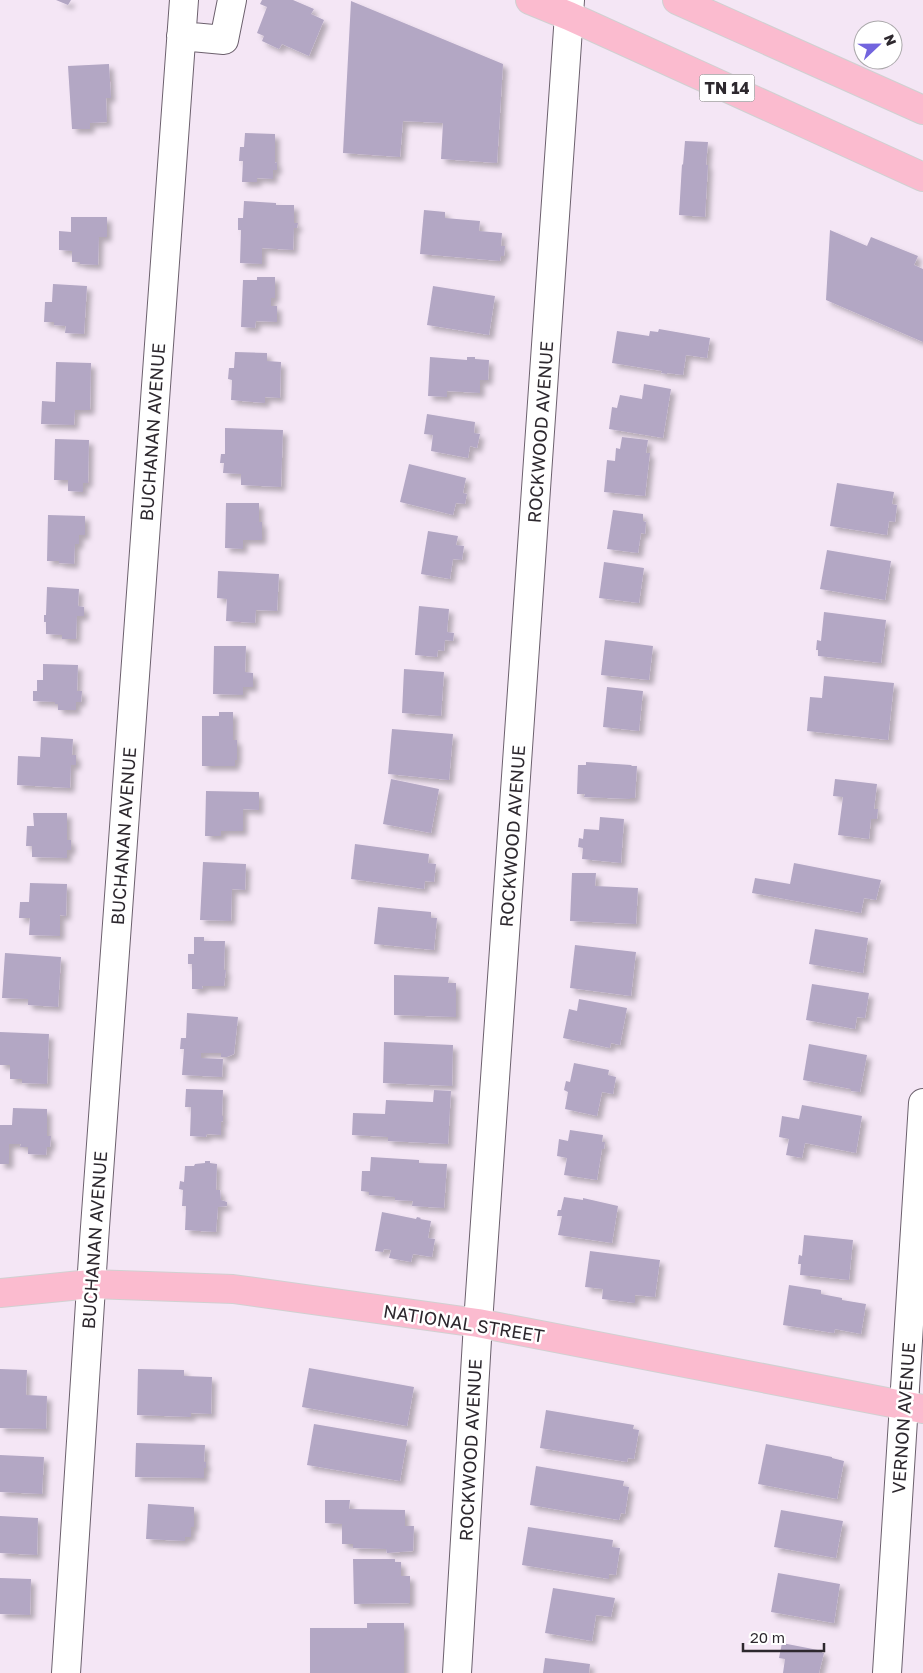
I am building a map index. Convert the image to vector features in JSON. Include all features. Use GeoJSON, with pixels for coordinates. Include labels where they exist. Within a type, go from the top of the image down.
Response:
{"type":"FeatureCollection","features":[{"type":"Feature","properties":{"kind":"main road","name":"TN 14"},"geometry":{"type":"LineString","coordinates":[[530,0],[570,8],[923,177]]}},
{"type":"Feature","properties":{"kind":"main road"},"geometry":{"type":"LineString","coordinates":[[677,0],[923,110]]}},
{"type":"Feature","properties":{"kind":"main road","name":"NATIONAL STREET"},"geometry":{"type":"LineString","coordinates":[[0,1292],[91,1284],[233,1289],[478,1323],[913,1407]]}},
{"type":"Feature","properties":{"kind":"street","name":"BUCHANAN AVENUE"},"geometry":{"type":"LineString","coordinates":[[66,1673],[91,1284],[184,0]]}},
{"type":"Feature","properties":{"kind":"street"},"geometry":{"type":"LineString","coordinates":[[181,36],[224,40],[232,0]]}},
{"type":"Feature","properties":{"kind":"street","name":"ROCKWOOD AVENUE"},"geometry":{"type":"LineString","coordinates":[[457,1673],[478,1323],[570,8]]}},
{"type":"Feature","properties":{"kind":"street","name":"VERNON AVENUE"},"geometry":{"type":"LineString","coordinates":[[887,1673],[913,1407],[923,1103]]}},
{"type":"Feature","properties":{"kind":"building"},"geometry":{"type":"Polygon","coordinates":[[[56,0],[71,0],[68,5],[56,0]]]}},
{"type":"Feature","properties":{"kind":"building"},"geometry":{"type":"Polygon","coordinates":[[[262,0],[293,0],[314,9],[311,14],[324,20],[309,56],[282,44],[279,49],[262,41],[264,36],[257,33],[267,7],[260,4],[262,0]]]}},
{"type":"Feature","properties":{"kind":"building"},"geometry":{"type":"Polygon","coordinates":[[[351,1],[503,64],[497,163],[441,159],[443,123],[403,121],[400,157],[343,153],[351,1]]]}},
{"type":"Feature","properties":{"kind":"building"},"geometry":{"type":"Polygon","coordinates":[[[109,64],[111,98],[106,98],[107,122],[90,123],[90,129],[72,129],[68,66],[109,64]]]}},
{"type":"Feature","properties":{"kind":"building"},"geometry":{"type":"Polygon","coordinates":[[[245,133],[275,134],[275,163],[277,162],[277,170],[273,170],[273,179],[257,178],[257,182],[242,182],[243,161],[239,161],[240,147],[244,147],[245,133]]]}},
{"type":"Feature","properties":{"kind":"building"},"geometry":{"type":"Polygon","coordinates":[[[685,141],[708,142],[705,217],[679,215],[685,141]]]}},
{"type":"Feature","properties":{"kind":"building"},"geometry":{"type":"Polygon","coordinates":[[[244,201],[294,205],[294,223],[298,223],[297,228],[294,228],[293,250],[262,248],[262,264],[240,263],[241,230],[238,230],[238,218],[243,218],[244,201]]]}},
{"type":"Feature","properties":{"kind":"building"},"geometry":{"type":"Polygon","coordinates":[[[424,210],[445,212],[445,218],[480,221],[479,231],[502,233],[501,246],[505,246],[504,256],[501,256],[500,261],[420,254],[424,210]]]}},
{"type":"Feature","properties":{"kind":"building"},"geometry":{"type":"Polygon","coordinates":[[[71,217],[107,217],[107,237],[99,237],[98,265],[72,262],[72,251],[59,250],[59,231],[71,232],[71,217]]]}},
{"type":"Feature","properties":{"kind":"building"},"geometry":{"type":"Polygon","coordinates":[[[830,230],[867,246],[871,237],[918,256],[914,265],[923,269],[923,342],[826,300],[830,230]]]}},
{"type":"Feature","properties":{"kind":"building"},"geometry":{"type":"Polygon","coordinates":[[[257,277],[275,277],[275,298],[271,298],[271,306],[277,306],[277,322],[256,321],[255,328],[241,327],[243,280],[257,280],[257,277]]]}},
{"type":"Feature","properties":{"kind":"building"},"geometry":{"type":"Polygon","coordinates":[[[53,284],[87,286],[84,334],[65,333],[66,326],[54,325],[54,322],[44,322],[45,302],[52,302],[53,284]]]}},
{"type":"Feature","properties":{"kind":"building"},"geometry":{"type":"Polygon","coordinates":[[[433,286],[495,296],[489,335],[427,325],[433,286]]]}},
{"type":"Feature","properties":{"kind":"building"},"geometry":{"type":"Polygon","coordinates":[[[659,329],[710,338],[707,358],[686,355],[683,375],[661,373],[662,371],[612,363],[617,331],[649,336],[650,331],[658,332],[659,329]]]}},
{"type":"Feature","properties":{"kind":"building"},"geometry":{"type":"Polygon","coordinates":[[[235,352],[267,353],[267,361],[281,362],[280,398],[265,397],[265,403],[231,400],[232,380],[228,379],[229,368],[234,368],[235,352]]]}},
{"type":"Feature","properties":{"kind":"building"},"geometry":{"type":"Polygon","coordinates":[[[430,357],[467,360],[467,357],[475,357],[475,359],[489,360],[488,380],[480,380],[480,393],[447,391],[447,397],[428,396],[430,357]]]}},
{"type":"Feature","properties":{"kind":"building"},"geometry":{"type":"Polygon","coordinates":[[[56,362],[91,363],[90,410],[75,410],[74,425],[41,424],[42,401],[55,402],[56,362]]]}},
{"type":"Feature","properties":{"kind":"building"},"geometry":{"type":"Polygon","coordinates":[[[644,384],[671,389],[663,438],[609,429],[612,407],[617,408],[620,395],[642,399],[644,384]]]}},
{"type":"Feature","properties":{"kind":"building"},"geometry":{"type":"Polygon","coordinates":[[[427,414],[475,422],[474,433],[480,434],[477,448],[470,446],[468,458],[431,451],[433,435],[424,434],[427,414]]]}},
{"type":"Feature","properties":{"kind":"building"},"geometry":{"type":"Polygon","coordinates":[[[225,428],[283,430],[281,487],[241,485],[241,474],[223,473],[224,463],[220,463],[221,454],[225,454],[225,428]]]}},
{"type":"Feature","properties":{"kind":"building"},"geometry":{"type":"Polygon","coordinates":[[[622,437],[648,440],[646,453],[650,453],[645,496],[604,492],[607,460],[615,461],[616,448],[620,449],[622,437]]]}},
{"type":"Feature","properties":{"kind":"building"},"geometry":{"type":"Polygon","coordinates":[[[55,439],[89,440],[88,483],[83,483],[83,492],[68,491],[68,480],[54,480],[55,439]]]}},
{"type":"Feature","properties":{"kind":"building"},"geometry":{"type":"Polygon","coordinates":[[[409,464],[466,478],[463,493],[467,494],[465,504],[456,503],[453,515],[400,502],[409,464]]]}},
{"type":"Feature","properties":{"kind":"building"},"geometry":{"type":"Polygon","coordinates":[[[837,483],[894,492],[892,504],[897,505],[895,522],[889,521],[887,535],[830,526],[837,483]]]}},
{"type":"Feature","properties":{"kind":"building"},"geometry":{"type":"Polygon","coordinates":[[[226,503],[259,503],[259,522],[262,522],[262,540],[243,540],[243,549],[225,548],[226,503]]]}},
{"type":"Feature","properties":{"kind":"building"},"geometry":{"type":"Polygon","coordinates":[[[613,510],[643,514],[643,521],[646,522],[645,534],[641,533],[638,553],[607,549],[613,510]]]}},
{"type":"Feature","properties":{"kind":"building"},"geometry":{"type":"Polygon","coordinates":[[[48,515],[85,516],[85,535],[79,535],[79,544],[75,544],[74,564],[47,561],[48,515]]]}},
{"type":"Feature","properties":{"kind":"building"},"geometry":{"type":"Polygon","coordinates":[[[428,531],[458,536],[456,545],[464,546],[462,560],[453,559],[450,579],[421,574],[428,531]]]}},
{"type":"Feature","properties":{"kind":"building"},"geometry":{"type":"Polygon","coordinates":[[[827,550],[891,561],[885,600],[820,589],[827,550]]]}},
{"type":"Feature","properties":{"kind":"building"},"geometry":{"type":"Polygon","coordinates":[[[604,562],[644,568],[639,603],[599,598],[604,562]]]}},
{"type":"Feature","properties":{"kind":"building"},"geometry":{"type":"Polygon","coordinates":[[[218,571],[279,574],[277,611],[256,610],[255,623],[226,621],[227,599],[217,598],[218,571]]]}},
{"type":"Feature","properties":{"kind":"building"},"geometry":{"type":"Polygon","coordinates":[[[47,587],[79,589],[78,606],[84,607],[84,616],[77,616],[76,639],[62,639],[62,635],[46,634],[44,615],[46,615],[47,587]]]}},
{"type":"Feature","properties":{"kind":"building"},"geometry":{"type":"Polygon","coordinates":[[[419,606],[449,609],[447,632],[454,633],[453,641],[445,640],[444,651],[438,650],[437,657],[415,655],[419,606]]]}},
{"type":"Feature","properties":{"kind":"building"},"geometry":{"type":"Polygon","coordinates":[[[824,612],[886,620],[881,663],[818,656],[818,650],[816,650],[817,640],[821,641],[824,612]]]}},
{"type":"Feature","properties":{"kind":"building"},"geometry":{"type":"Polygon","coordinates":[[[605,640],[653,646],[649,680],[601,675],[605,640]]]}},
{"type":"Feature","properties":{"kind":"building"},"geometry":{"type":"Polygon","coordinates":[[[214,646],[246,646],[245,672],[253,673],[253,687],[243,687],[243,695],[213,694],[214,646]]]}},
{"type":"Feature","properties":{"kind":"building"},"geometry":{"type":"Polygon","coordinates":[[[43,664],[78,665],[77,691],[82,691],[81,702],[76,702],[76,710],[58,710],[58,704],[55,704],[55,702],[33,701],[33,691],[37,691],[37,680],[43,680],[43,664]]]}},
{"type":"Feature","properties":{"kind":"building"},"geometry":{"type":"Polygon","coordinates":[[[404,669],[444,672],[441,716],[402,713],[404,669]]]}},
{"type":"Feature","properties":{"kind":"building"},"geometry":{"type":"Polygon","coordinates":[[[824,676],[894,683],[888,740],[807,731],[810,697],[822,698],[824,676]]]}},
{"type":"Feature","properties":{"kind":"building"},"geometry":{"type":"Polygon","coordinates":[[[607,687],[643,691],[639,731],[603,727],[607,687]]]}},
{"type":"Feature","properties":{"kind":"building"},"geometry":{"type":"Polygon","coordinates":[[[219,712],[233,712],[233,740],[237,740],[237,760],[235,760],[235,766],[202,766],[202,716],[219,716],[219,712]]]}},
{"type":"Feature","properties":{"kind":"building"},"geometry":{"type":"Polygon","coordinates":[[[392,729],[453,734],[449,780],[388,774],[392,729]]]}},
{"type":"Feature","properties":{"kind":"building"},"geometry":{"type":"Polygon","coordinates":[[[41,737],[73,739],[72,755],[76,755],[76,765],[71,765],[70,788],[17,785],[18,756],[40,757],[41,737]]]}},
{"type":"Feature","properties":{"kind":"building"},"geometry":{"type":"Polygon","coordinates":[[[586,762],[637,766],[635,798],[584,797],[585,794],[577,794],[578,765],[586,765],[586,762]]]}},
{"type":"Feature","properties":{"kind":"building"},"geometry":{"type":"Polygon","coordinates":[[[391,779],[439,789],[431,833],[383,824],[391,779]]]}},
{"type":"Feature","properties":{"kind":"building"},"geometry":{"type":"Polygon","coordinates":[[[835,779],[877,784],[874,809],[878,809],[877,819],[871,819],[869,839],[838,835],[843,797],[833,796],[835,779]]]}},
{"type":"Feature","properties":{"kind":"building"},"geometry":{"type":"Polygon","coordinates":[[[206,791],[259,792],[259,810],[243,809],[243,831],[221,831],[221,836],[205,836],[206,791]]]}},
{"type":"Feature","properties":{"kind":"building"},"geometry":{"type":"Polygon","coordinates":[[[33,813],[67,813],[67,840],[71,840],[71,850],[67,850],[67,858],[32,857],[32,846],[26,846],[27,826],[34,826],[33,813]]]}},
{"type":"Feature","properties":{"kind":"building"},"geometry":{"type":"Polygon","coordinates":[[[600,817],[624,819],[621,863],[582,859],[583,848],[578,847],[579,838],[583,839],[584,829],[599,830],[600,817]]]}},
{"type":"Feature","properties":{"kind":"building"},"geometry":{"type":"Polygon","coordinates":[[[355,844],[429,854],[428,863],[436,864],[434,882],[425,881],[424,889],[351,879],[355,844]]]}},
{"type":"Feature","properties":{"kind":"building"},"geometry":{"type":"Polygon","coordinates":[[[203,862],[246,864],[245,890],[232,889],[231,921],[200,920],[203,862]]]}},
{"type":"Feature","properties":{"kind":"building"},"geometry":{"type":"Polygon","coordinates":[[[794,863],[881,880],[876,900],[864,898],[861,913],[752,893],[755,878],[790,884],[794,863]]]}},
{"type":"Feature","properties":{"kind":"building"},"geometry":{"type":"Polygon","coordinates":[[[572,873],[596,873],[595,886],[638,888],[636,924],[570,921],[572,873]]]}},
{"type":"Feature","properties":{"kind":"building"},"geometry":{"type":"Polygon","coordinates":[[[30,883],[67,884],[66,916],[60,915],[60,936],[29,935],[30,918],[19,918],[20,902],[29,902],[30,883]]]}},
{"type":"Feature","properties":{"kind":"building"},"geometry":{"type":"Polygon","coordinates":[[[378,907],[431,912],[431,918],[437,918],[434,950],[374,944],[378,907]]]}},
{"type":"Feature","properties":{"kind":"building"},"geometry":{"type":"Polygon","coordinates":[[[815,929],[868,938],[863,973],[809,964],[815,929]]]}},
{"type":"Feature","properties":{"kind":"building"},"geometry":{"type":"Polygon","coordinates":[[[194,937],[204,937],[204,941],[225,941],[224,970],[226,970],[224,986],[202,986],[203,989],[192,989],[192,964],[188,964],[188,954],[194,954],[194,937]]]}},
{"type":"Feature","properties":{"kind":"building"},"geometry":{"type":"Polygon","coordinates":[[[575,945],[636,952],[631,996],[570,988],[575,945]]]}},
{"type":"Feature","properties":{"kind":"building"},"geometry":{"type":"Polygon","coordinates":[[[5,953],[61,957],[58,1007],[28,1005],[28,999],[2,998],[5,953]]]}},
{"type":"Feature","properties":{"kind":"building"},"geometry":{"type":"Polygon","coordinates":[[[394,975],[449,977],[448,983],[456,983],[456,1017],[394,1015],[394,975]]]}},
{"type":"Feature","properties":{"kind":"building"},"geometry":{"type":"Polygon","coordinates":[[[812,984],[869,993],[865,1018],[857,1017],[855,1029],[806,1020],[812,984]]]}},
{"type":"Feature","properties":{"kind":"building"},"geometry":{"type":"Polygon","coordinates":[[[579,999],[627,1008],[620,1045],[611,1043],[610,1048],[563,1038],[569,1009],[577,1011],[579,999]]]}},
{"type":"Feature","properties":{"kind":"building"},"geometry":{"type":"Polygon","coordinates":[[[187,1013],[238,1017],[234,1054],[221,1057],[221,1053],[201,1053],[201,1058],[223,1059],[222,1077],[182,1075],[184,1049],[180,1049],[181,1038],[186,1038],[187,1013]]]}},
{"type":"Feature","properties":{"kind":"building"},"geometry":{"type":"Polygon","coordinates":[[[0,1032],[49,1034],[47,1084],[22,1083],[22,1079],[10,1079],[10,1065],[0,1065],[0,1032]]]}},
{"type":"Feature","properties":{"kind":"building"},"geometry":{"type":"Polygon","coordinates":[[[384,1042],[453,1045],[452,1086],[383,1083],[384,1042]]]}},
{"type":"Feature","properties":{"kind":"building"},"geometry":{"type":"Polygon","coordinates":[[[809,1044],[867,1055],[860,1092],[803,1080],[809,1044]]]}},
{"type":"Feature","properties":{"kind":"building"},"geometry":{"type":"Polygon","coordinates":[[[574,1063],[609,1070],[608,1075],[616,1077],[613,1094],[602,1092],[597,1116],[565,1109],[568,1092],[564,1090],[566,1081],[570,1082],[574,1063]]]}},
{"type":"Feature","properties":{"kind":"building"},"geometry":{"type":"Polygon","coordinates":[[[186,1089],[223,1090],[221,1135],[207,1134],[206,1137],[190,1136],[191,1107],[185,1107],[186,1089]]]}},
{"type":"Feature","properties":{"kind":"building"},"geometry":{"type":"Polygon","coordinates":[[[434,1090],[451,1091],[448,1144],[388,1141],[388,1137],[352,1135],[353,1113],[385,1114],[386,1100],[433,1102],[434,1090]]]}},
{"type":"Feature","properties":{"kind":"building"},"geometry":{"type":"Polygon","coordinates":[[[802,1105],[862,1116],[856,1153],[805,1143],[802,1158],[786,1155],[789,1139],[779,1137],[782,1116],[799,1119],[802,1105]]]}},
{"type":"Feature","properties":{"kind":"building"},"geometry":{"type":"Polygon","coordinates":[[[13,1108],[47,1109],[47,1136],[51,1136],[50,1147],[47,1147],[46,1155],[28,1154],[28,1147],[20,1147],[21,1144],[9,1144],[9,1164],[0,1164],[0,1125],[12,1125],[13,1108]]]}},
{"type":"Feature","properties":{"kind":"building"},"geometry":{"type":"Polygon","coordinates":[[[570,1130],[603,1135],[602,1142],[605,1142],[597,1180],[564,1175],[567,1158],[557,1156],[559,1139],[568,1141],[570,1130]]]}},
{"type":"Feature","properties":{"kind":"building"},"geometry":{"type":"Polygon","coordinates":[[[371,1157],[419,1160],[419,1163],[447,1164],[444,1208],[412,1206],[413,1201],[395,1200],[395,1197],[369,1195],[369,1192],[361,1191],[362,1171],[370,1171],[371,1157]]]}},
{"type":"Feature","properties":{"kind":"building"},"geometry":{"type":"Polygon","coordinates":[[[205,1161],[217,1164],[216,1190],[220,1190],[221,1200],[227,1202],[227,1206],[218,1207],[216,1232],[185,1230],[186,1206],[182,1206],[183,1190],[179,1189],[180,1181],[184,1182],[185,1166],[194,1166],[195,1164],[205,1163],[205,1161]]]}},
{"type":"Feature","properties":{"kind":"building"},"geometry":{"type":"Polygon","coordinates":[[[564,1197],[583,1200],[583,1198],[618,1206],[612,1243],[558,1235],[562,1216],[557,1216],[558,1210],[561,1210],[564,1197]]]}},
{"type":"Feature","properties":{"kind":"building"},"geometry":{"type":"Polygon","coordinates":[[[382,1212],[431,1221],[428,1238],[435,1239],[432,1257],[413,1254],[411,1262],[389,1258],[391,1250],[375,1251],[382,1212]]]}},
{"type":"Feature","properties":{"kind":"building"},"geometry":{"type":"Polygon","coordinates":[[[804,1235],[853,1240],[849,1280],[800,1275],[801,1264],[798,1264],[799,1255],[802,1256],[804,1235]]]}},
{"type":"Feature","properties":{"kind":"building"},"geometry":{"type":"Polygon","coordinates":[[[590,1251],[660,1260],[655,1297],[635,1295],[635,1303],[602,1299],[603,1289],[585,1287],[590,1251]]]}},
{"type":"Feature","properties":{"kind":"building"},"geometry":{"type":"Polygon","coordinates":[[[789,1285],[821,1290],[821,1294],[866,1304],[861,1334],[835,1329],[834,1333],[783,1325],[789,1285]]]}},
{"type":"Feature","properties":{"kind":"building"},"geometry":{"type":"Polygon","coordinates":[[[309,1368],[414,1387],[407,1426],[302,1407],[309,1368]]]}},
{"type":"Feature","properties":{"kind":"building"},"geometry":{"type":"Polygon","coordinates":[[[0,1369],[27,1370],[26,1395],[47,1396],[46,1429],[0,1428],[0,1369]]]}},
{"type":"Feature","properties":{"kind":"building"},"geometry":{"type":"Polygon","coordinates":[[[138,1369],[184,1370],[184,1376],[212,1377],[211,1414],[191,1413],[191,1417],[137,1415],[138,1369]]]}},
{"type":"Feature","properties":{"kind":"building"},"geometry":{"type":"Polygon","coordinates":[[[546,1410],[634,1425],[633,1429],[639,1430],[634,1459],[628,1458],[627,1462],[540,1448],[546,1410]]]}},
{"type":"Feature","properties":{"kind":"building"},"geometry":{"type":"Polygon","coordinates":[[[314,1424],[407,1440],[400,1481],[307,1465],[314,1424]]]}},
{"type":"Feature","properties":{"kind":"building"},"geometry":{"type":"Polygon","coordinates":[[[136,1443],[205,1445],[204,1462],[206,1462],[206,1468],[204,1468],[204,1478],[135,1477],[136,1443]]]}},
{"type":"Feature","properties":{"kind":"building"},"geometry":{"type":"Polygon","coordinates":[[[766,1444],[844,1461],[837,1499],[758,1484],[766,1444]]]}},
{"type":"Feature","properties":{"kind":"building"},"geometry":{"type":"Polygon","coordinates":[[[0,1455],[44,1457],[42,1494],[0,1492],[0,1455]]]}},
{"type":"Feature","properties":{"kind":"building"},"geometry":{"type":"Polygon","coordinates":[[[536,1466],[624,1481],[623,1486],[629,1487],[625,1514],[621,1513],[619,1520],[530,1505],[536,1466]]]}},
{"type":"Feature","properties":{"kind":"building"},"geometry":{"type":"Polygon","coordinates":[[[325,1500],[350,1500],[349,1509],[405,1510],[405,1526],[414,1526],[413,1551],[387,1553],[386,1549],[353,1548],[353,1544],[342,1544],[342,1524],[325,1523],[325,1500]]]}},
{"type":"Feature","properties":{"kind":"building"},"geometry":{"type":"Polygon","coordinates":[[[148,1504],[194,1507],[194,1527],[191,1527],[191,1537],[185,1537],[185,1541],[146,1539],[148,1504]]]}},
{"type":"Feature","properties":{"kind":"building"},"geometry":{"type":"Polygon","coordinates":[[[781,1510],[843,1521],[836,1558],[774,1547],[781,1510]]]}},
{"type":"Feature","properties":{"kind":"building"},"geometry":{"type":"Polygon","coordinates":[[[0,1516],[38,1518],[37,1555],[0,1553],[0,1516]]]}},
{"type":"Feature","properties":{"kind":"building"},"geometry":{"type":"Polygon","coordinates":[[[528,1527],[613,1540],[612,1547],[620,1548],[616,1575],[609,1574],[609,1579],[522,1565],[528,1527]]]}},
{"type":"Feature","properties":{"kind":"building"},"geometry":{"type":"Polygon","coordinates":[[[353,1559],[395,1559],[395,1562],[401,1562],[401,1576],[410,1576],[410,1603],[354,1604],[353,1559]]]}},
{"type":"Feature","properties":{"kind":"building"},"geometry":{"type":"Polygon","coordinates":[[[778,1573],[840,1584],[834,1623],[771,1612],[778,1573]]]}},
{"type":"Feature","properties":{"kind":"building"},"geometry":{"type":"Polygon","coordinates":[[[0,1578],[31,1579],[30,1615],[0,1614],[0,1578]]]}},
{"type":"Feature","properties":{"kind":"building"},"geometry":{"type":"Polygon","coordinates":[[[553,1588],[615,1598],[611,1617],[596,1615],[592,1641],[545,1633],[553,1588]]]}},
{"type":"Feature","properties":{"kind":"building"},"geometry":{"type":"Polygon","coordinates":[[[367,1623],[404,1623],[404,1673],[310,1673],[310,1628],[367,1628],[367,1623]]]}},
{"type":"Feature","properties":{"kind":"building"},"geometry":{"type":"Polygon","coordinates":[[[782,1643],[823,1651],[819,1673],[783,1673],[785,1659],[779,1658],[782,1643]]]}},
{"type":"Feature","properties":{"kind":"building"},"geometry":{"type":"Polygon","coordinates":[[[545,1658],[590,1664],[589,1673],[543,1673],[545,1658]]]}}]}
